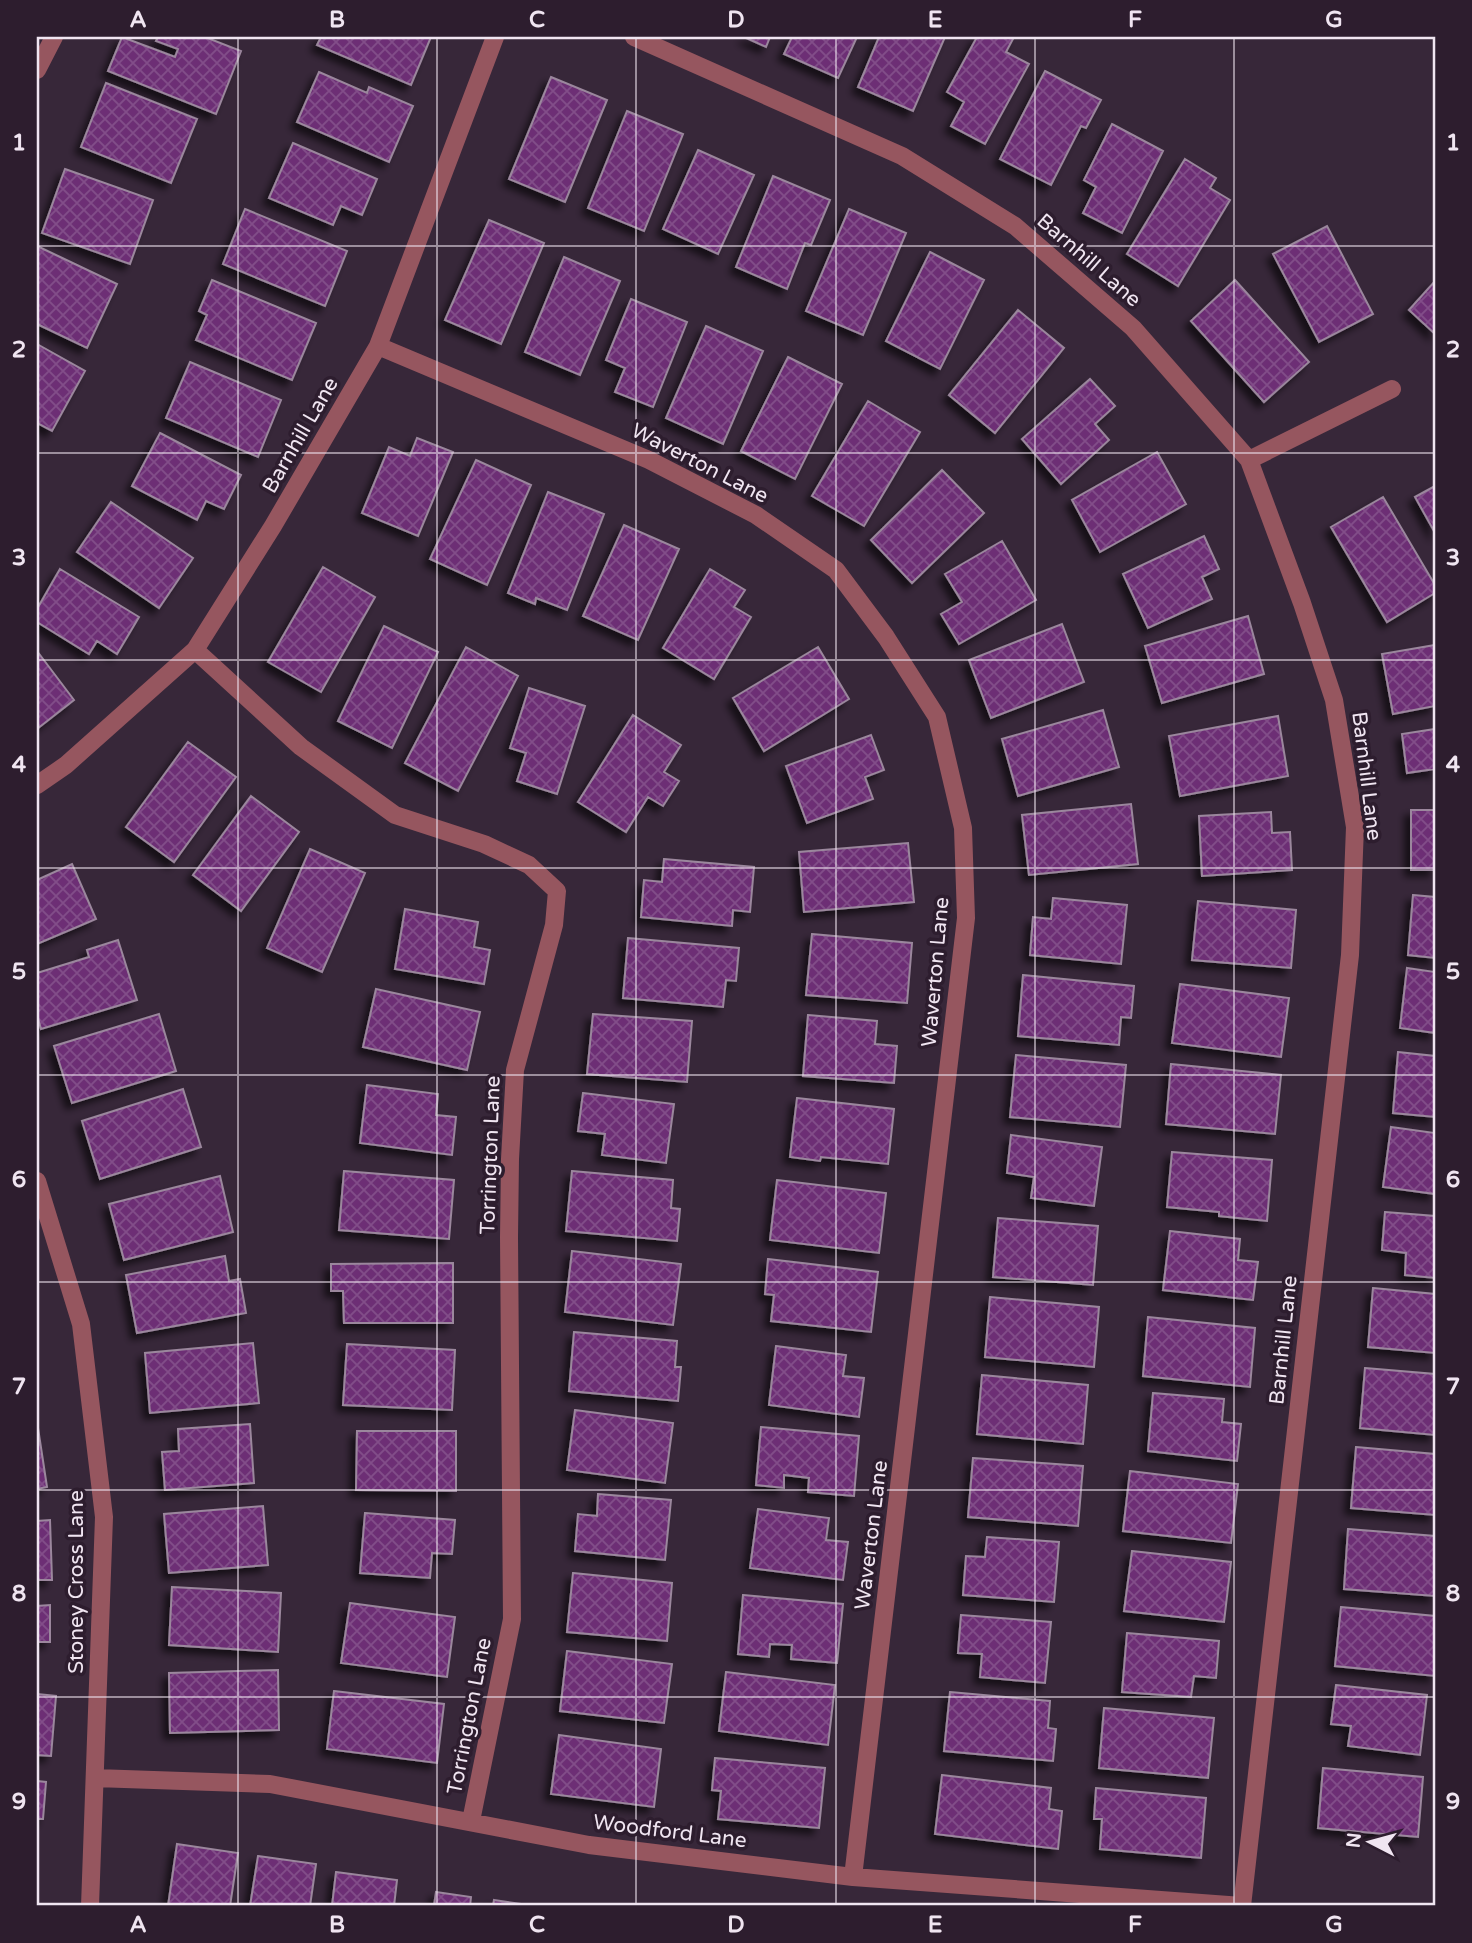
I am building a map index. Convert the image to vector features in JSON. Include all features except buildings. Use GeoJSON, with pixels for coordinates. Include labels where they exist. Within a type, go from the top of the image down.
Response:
{"type":"FeatureCollection","features":[{"type":"Feature","properties":{"kind":"street"},"geometry":{"type":"LineString","coordinates":[[37,70],[54,37]]}},
{"type":"Feature","properties":{"kind":"street","name":"Barnhill Lane"},"geometry":{"type":"LineString","coordinates":[[37,785],[66,765],[195,650],[274,526],[378,346],[495,37]]}},
{"type":"Feature","properties":{"kind":"street","name":"Barnhill Lane"},"geometry":{"type":"LineString","coordinates":[[634,37],[902,156],[1015,226],[1133,328],[1249,460],[1302,603],[1334,700],[1355,827],[1350,955],[1242,1906]]}},
{"type":"Feature","properties":{"kind":"street","name":"Waverton Lane"},"geometry":{"type":"LineString","coordinates":[[378,346],[649,460],[756,514],[835,570],[887,637],[937,716],[963,828],[966,918],[853,1877]]}},
{"type":"Feature","properties":{"kind":"street"},"geometry":{"type":"LineString","coordinates":[[1249,460],[1392,389]]}},
{"type":"Feature","properties":{"kind":"street","name":"Torrington Lane"},"geometry":{"type":"LineString","coordinates":[[195,650],[301,747],[395,815],[484,844],[529,865],[557,891],[554,925],[515,1070],[509,1224],[512,1619],[471,1821]]}},
{"type":"Feature","properties":{"kind":"street","name":"Stoney Cross Lane"},"geometry":{"type":"LineString","coordinates":[[37,1181],[81,1324],[104,1517],[90,1906]]}},
{"type":"Feature","properties":{"kind":"street","name":"Woodford Lane"},"geometry":{"type":"LineString","coordinates":[[96,1777],[270,1784],[589,1845],[853,1877],[1242,1906]]}}]}
